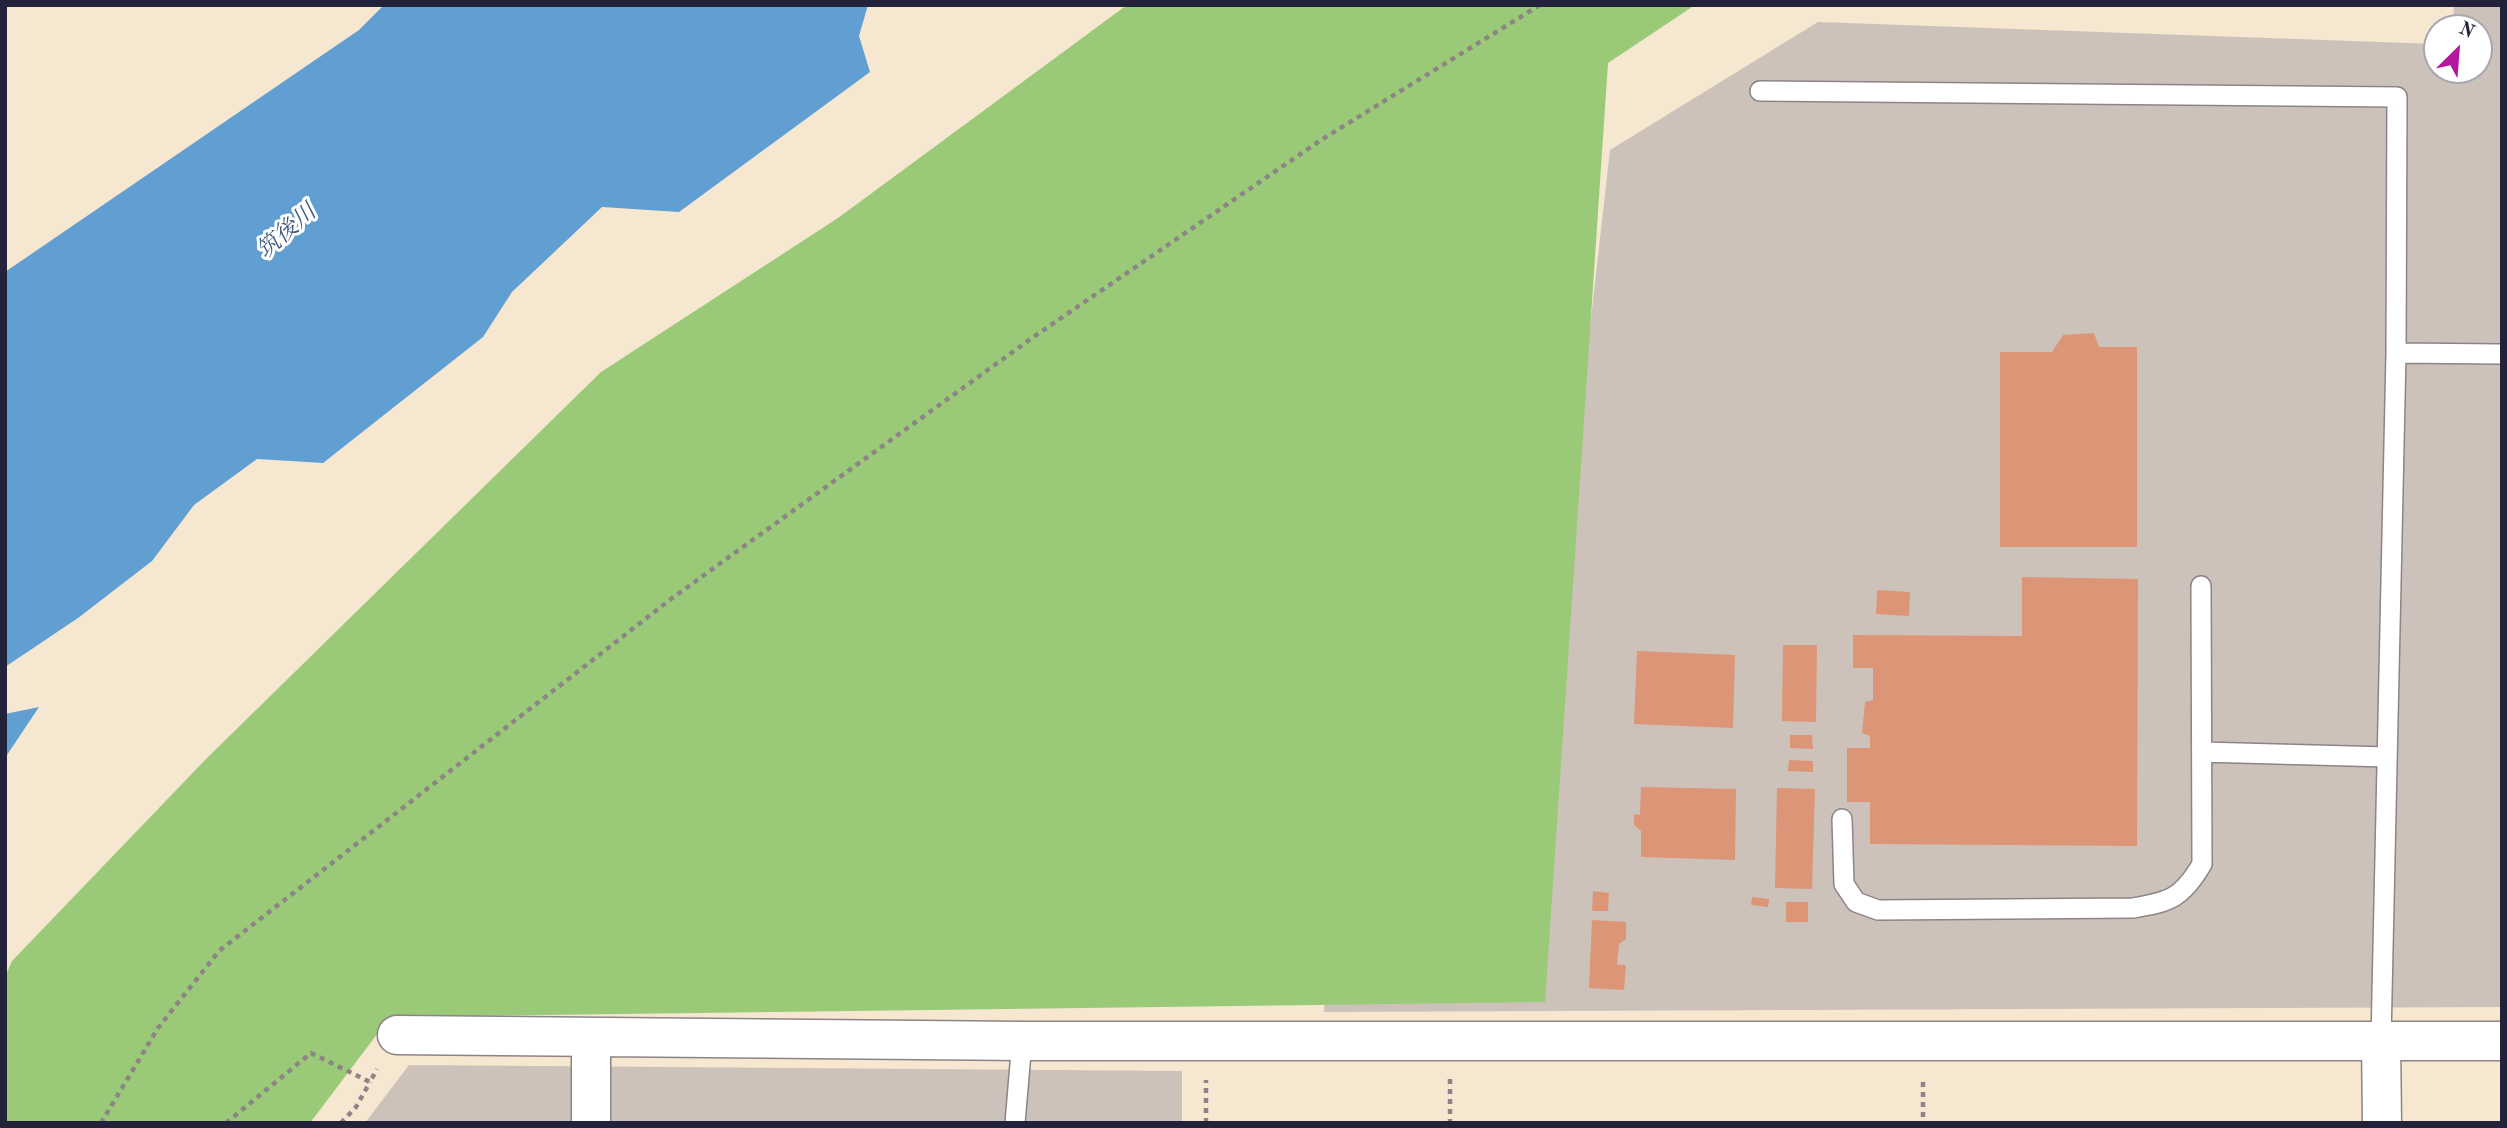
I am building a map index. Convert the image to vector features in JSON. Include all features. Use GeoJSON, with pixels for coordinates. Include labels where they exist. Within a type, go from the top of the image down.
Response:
{"type":"FeatureCollection","features":[{"type":"Feature","properties":{"kind":"street"},"geometry":{"type":"LineString","coordinates":[[397,1035],[1022,1041],[2502,1041]]}},
{"type":"Feature","properties":{"kind":"street"},"geometry":{"type":"LineString","coordinates":[[591,1037],[591,1123]]}},
{"type":"Feature","properties":{"kind":"street"},"geometry":{"type":"LineString","coordinates":[[2381,1040],[2382,1123]]}},
{"type":"Feature","properties":{"kind":"lane"},"geometry":{"type":"LineString","coordinates":[[1760,91],[2397,97],[2396,353],[2381,1040]]}},
{"type":"Feature","properties":{"kind":"lane"},"geometry":{"type":"LineString","coordinates":[[2396,353],[2502,354]]}},
{"type":"Feature","properties":{"kind":"lane"},"geometry":{"type":"LineString","coordinates":[[1842,819],[1844,884],[1856,902],[1878,910],[2133,908],[2167,903],[2193,880],[2202,864],[2201,586]]}},
{"type":"Feature","properties":{"kind":"lane"},"geometry":{"type":"LineString","coordinates":[[2202,752],[2387,757]]}},
{"type":"Feature","properties":{"kind":"lane"},"geometry":{"type":"LineString","coordinates":[[1015,1123],[1022,1041]]}},
{"type":"Feature","properties":{"kind":"path"},"geometry":{"type":"LineString","coordinates":[[101,1123],[158,1028],[219,951],[671,599],[1032,338],[1277,171],[1540,5]]}},
{"type":"Feature","properties":{"kind":"path"},"geometry":{"type":"LineString","coordinates":[[341,1123],[356,1107],[397,1035]]}},
{"type":"Feature","properties":{"kind":"path"},"geometry":{"type":"LineString","coordinates":[[226,1123],[311,1053],[370,1082]]}},
{"type":"Feature","properties":{"kind":"shaded area"},"geometry":{"type":"Polygon","coordinates":[[[2454,5],[2502,5],[2502,1007],[1324,1012],[1346,532],[1566,540],[1610,150],[1818,22],[2423,44],[2423,84],[2493,84],[2493,14],[2454,14],[2454,5]]]}},
{"type":"Feature","properties":{"kind":"shaded area"},"geometry":{"type":"Polygon","coordinates":[[[409,1065],[1182,1071],[1182,1123],[365,1123],[409,1065]]]}},
{"type":"Feature","properties":{"kind":"green space"},"geometry":{"type":"Polygon","coordinates":[[[1127,5],[1695,5],[1608,63],[1545,1002],[390,1017],[310,1123],[5,1123],[5,977],[12,961],[207,758],[601,372],[838,218],[1127,5]]]}},
{"type":"Feature","properties":{"kind":"water","name":"筑後川"},"geometry":{"type":"Polygon","coordinates":[[[384,5],[868,5],[859,36],[870,72],[679,212],[602,207],[512,292],[483,337],[323,463],[257,459],[194,505],[152,561],[78,618],[5,667],[5,272],[359,30],[384,5]]]}},
{"type":"Feature","properties":{"kind":"water"},"geometry":{"type":"Polygon","coordinates":[[[39,707],[5,758],[5,714],[39,707]]]}},
{"type":"Feature","properties":{"kind":"building"},"geometry":{"type":"Polygon","coordinates":[[[2094,333],[2099,347],[2137,347],[2137,547],[2000,547],[2000,352],[2052,352],[2063,335],[2094,333]]]}},
{"type":"Feature","properties":{"kind":"building"},"geometry":{"type":"Polygon","coordinates":[[[2022,577],[2138,579],[2137,846],[1870,844],[1870,802],[1847,802],[1847,748],[1870,748],[1870,736],[1862,733],[1865,702],[1873,700],[1873,668],[1853,668],[1853,635],[2022,636],[2022,577]]]}},
{"type":"Feature","properties":{"kind":"building"},"geometry":{"type":"Polygon","coordinates":[[[1877,590],[1910,592],[1909,616],[1876,614],[1877,590]]]}},
{"type":"Feature","properties":{"kind":"building"},"geometry":{"type":"Polygon","coordinates":[[[1783,645],[1817,645],[1816,722],[1782,721],[1783,645]]]}},
{"type":"Feature","properties":{"kind":"building"},"geometry":{"type":"Polygon","coordinates":[[[1637,651],[1735,655],[1733,728],[1634,724],[1637,651]]]}},
{"type":"Feature","properties":{"kind":"building"},"geometry":{"type":"Polygon","coordinates":[[[1790,735],[1812,735],[1813,749],[1790,748],[1790,735]]]}},
{"type":"Feature","properties":{"kind":"building"},"geometry":{"type":"Polygon","coordinates":[[[1789,760],[1813,761],[1813,772],[1788,771],[1789,760]]]}},
{"type":"Feature","properties":{"kind":"building"},"geometry":{"type":"Polygon","coordinates":[[[1641,787],[1736,789],[1735,860],[1641,857],[1641,831],[1634,825],[1634,814],[1640,815],[1641,787]]]}},
{"type":"Feature","properties":{"kind":"building"},"geometry":{"type":"Polygon","coordinates":[[[1777,788],[1815,789],[1812,889],[1775,888],[1777,788]]]}},
{"type":"Feature","properties":{"kind":"building"},"geometry":{"type":"Polygon","coordinates":[[[1593,891],[1609,893],[1608,911],[1592,911],[1593,891]]]}},
{"type":"Feature","properties":{"kind":"building"},"geometry":{"type":"Polygon","coordinates":[[[1752,897],[1769,899],[1768,907],[1751,905],[1752,897]]]}},
{"type":"Feature","properties":{"kind":"building"},"geometry":{"type":"Polygon","coordinates":[[[1786,902],[1808,902],[1808,922],[1786,922],[1786,902]]]}},
{"type":"Feature","properties":{"kind":"building"},"geometry":{"type":"Polygon","coordinates":[[[1592,920],[1626,922],[1626,939],[1619,944],[1617,965],[1626,965],[1624,990],[1589,988],[1592,920]]]}}]}
